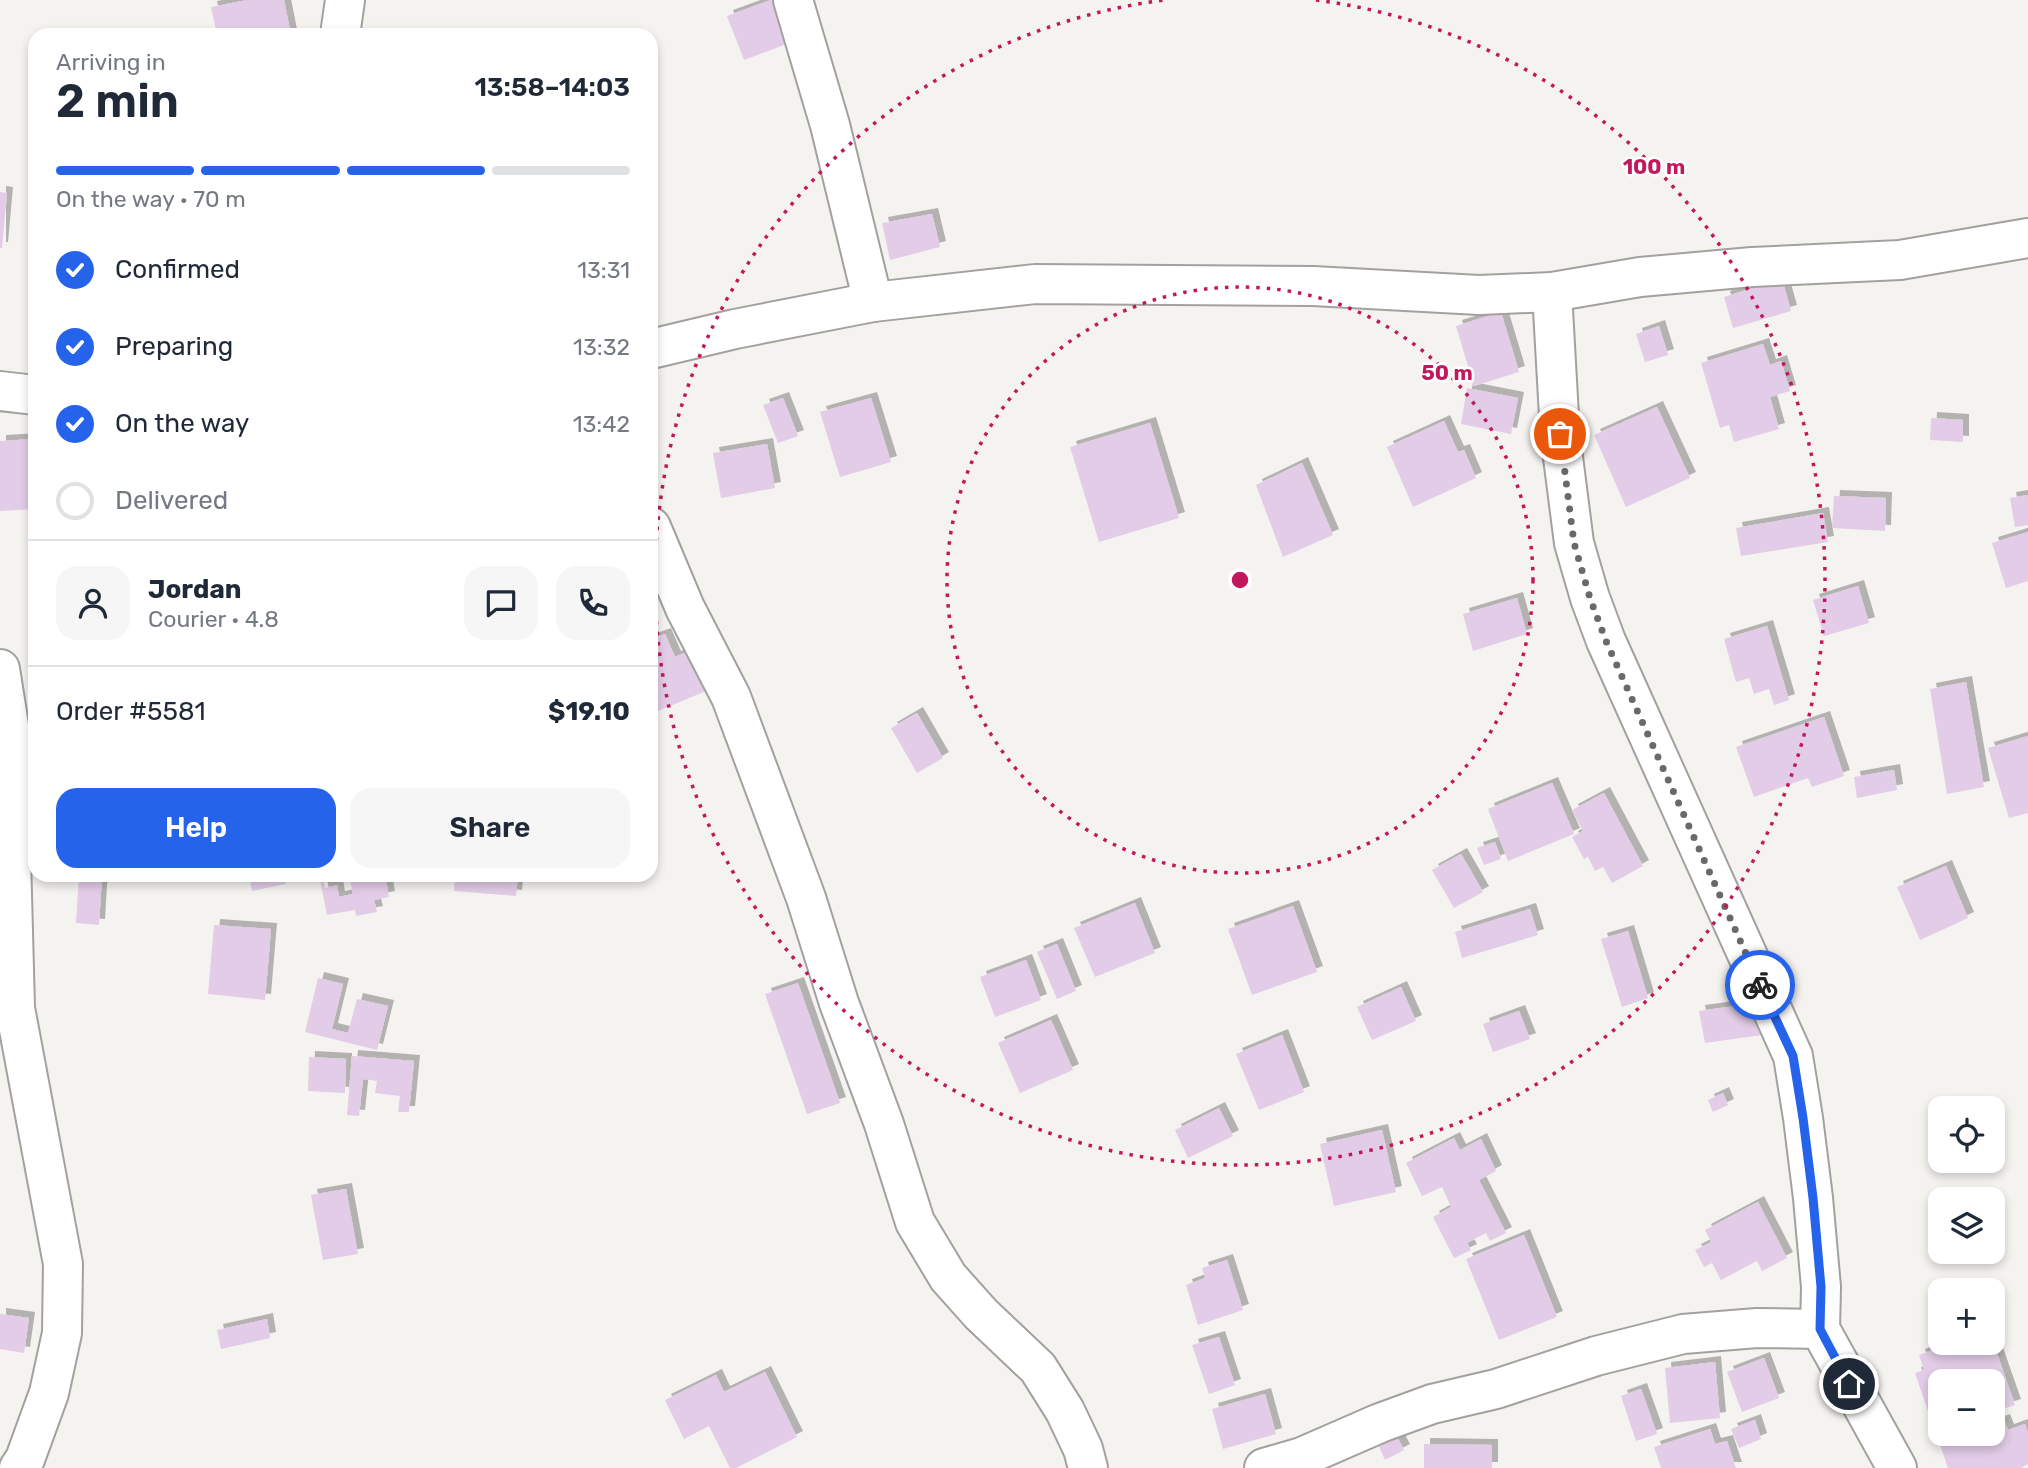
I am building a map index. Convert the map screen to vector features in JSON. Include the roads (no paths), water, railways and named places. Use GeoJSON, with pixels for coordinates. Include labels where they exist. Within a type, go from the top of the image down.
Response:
{"type":"FeatureCollection","features":[{"type":"Feature","properties":{"kind":"street"},"geometry":{"type":"LineString","coordinates":[[341,28],[345,0]]}},
{"type":"Feature","properties":{"kind":"street"},"geometry":{"type":"LineString","coordinates":[[793,0],[830,125],[873,302]]}},
{"type":"Feature","properties":{"kind":"street"},"geometry":{"type":"LineString","coordinates":[[658,347],[735,328],[873,302],[1035,284],[1313,286],[1479,295],[1552,292],[1640,277],[1752,267],[1900,260],[2028,238]]}},
{"type":"Feature","properties":{"kind":"street"},"geometry":{"type":"LineString","coordinates":[[1552,292],[1560,434],[1574,543],[1590,598],[1606,641],[1793,1056],[1813,1198],[1821,1287],[1820,1329],[1896,1468]]}},
{"type":"Feature","properties":{"kind":"street"},"geometry":{"type":"LineString","coordinates":[[0,391],[28,394]]}},
{"type":"Feature","properties":{"kind":"street"},"geometry":{"type":"LineString","coordinates":[[658,544],[685,608],[734,706],[806,898],[839,1003],[884,1124],[915,1222],[948,1277],[981,1314],[1038,1368],[1069,1420],[1083,1449],[1088,1468]]}},
{"type":"Feature","properties":{"kind":"street"},"geometry":{"type":"LineString","coordinates":[[0,669],[10,732],[15,1007],[63,1264],[62,1333],[49,1393],[25,1459],[19,1468]]}},
{"type":"Feature","properties":{"kind":"street"},"geometry":{"type":"LineString","coordinates":[[1264,1468],[1303,1457],[1432,1404],[1496,1389],[1633,1346],[1683,1334],[1758,1328],[1820,1329]]}}]}
